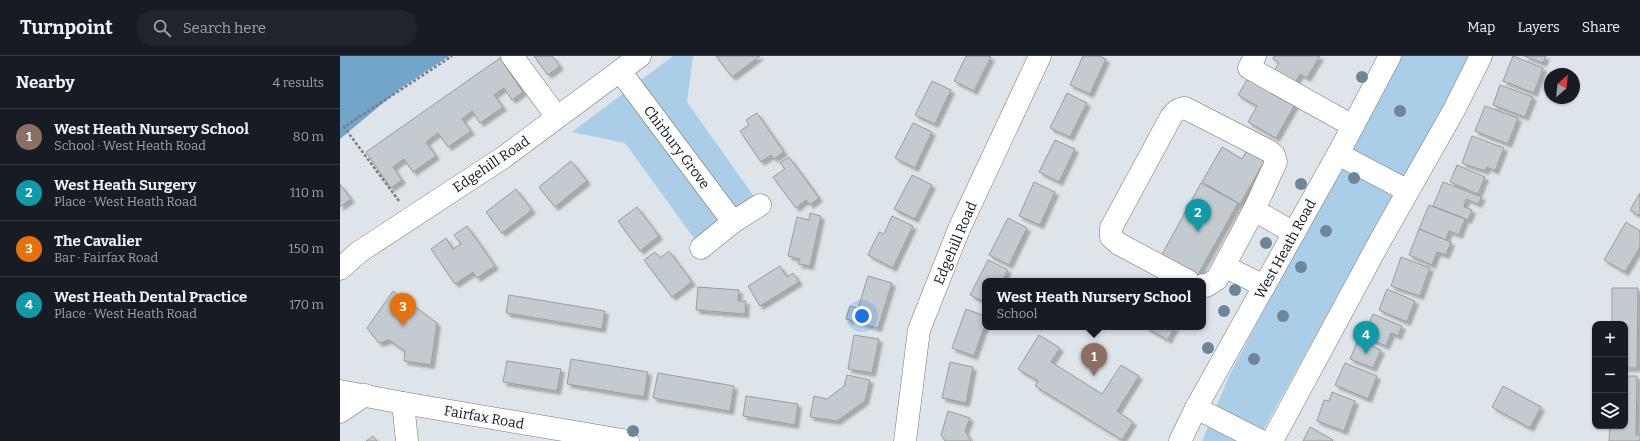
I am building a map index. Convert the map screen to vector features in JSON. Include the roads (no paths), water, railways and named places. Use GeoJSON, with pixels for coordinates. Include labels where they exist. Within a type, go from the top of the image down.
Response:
{"type":"FeatureCollection","features":[{"type":"Feature","properties":{"kind":"street"},"geometry":{"type":"LineString","coordinates":[[512,56],[557,117]]}},
{"type":"Feature","properties":{"kind":"street","name":"Edgehill Road"},"geometry":{"type":"LineString","coordinates":[[340,269],[359,252],[504,157],[640,56]]}},
{"type":"Feature","properties":{"kind":"street","name":"Edgehill Road"},"geometry":{"type":"LineString","coordinates":[[905,441],[919,330],[959,229],[1040,56]]}},
{"type":"Feature","properties":{"kind":"street"},"geometry":{"type":"LineString","coordinates":[[1256,56],[1249,68],[1353,126]]}},
{"type":"Feature","properties":{"kind":"street","name":"West Heath Road"},"geometry":{"type":"LineString","coordinates":[[1180,441],[1196,408],[1338,154],[1390,56]]}},
{"type":"Feature","properties":{"kind":"street"},"geometry":{"type":"LineString","coordinates":[[1272,441],[1408,191],[1454,110],[1481,56]]}},
{"type":"Feature","properties":{"kind":"street","name":"Chirbury Grove"},"geometry":{"type":"LineString","coordinates":[[620,71],[733,222]]}},
{"type":"Feature","properties":{"kind":"street"},"geometry":{"type":"LineString","coordinates":[[1182,278],[1119,244],[1111,237],[1111,228],[1175,112],[1185,108],[1269,151],[1274,155],[1276,162],[1254,210],[1217,279],[1206,286]]}},
{"type":"Feature","properties":{"kind":"street"},"geometry":{"type":"LineString","coordinates":[[1338,154],[1408,191]]}},
{"type":"Feature","properties":{"kind":"street"},"geometry":{"type":"LineString","coordinates":[[701,248],[733,222],[760,204]]}},
{"type":"Feature","properties":{"kind":"street"},"geometry":{"type":"LineString","coordinates":[[1254,210],[1294,233]]}},
{"type":"Feature","properties":{"kind":"street"},"geometry":{"type":"LineString","coordinates":[[1224,266],[1264,286]]}},
{"type":"Feature","properties":{"kind":"street","name":"Fairfax Road"},"geometry":{"type":"LineString","coordinates":[[340,391],[628,441]]}},
{"type":"Feature","properties":{"kind":"street"},"geometry":{"type":"LineString","coordinates":[[340,412],[365,395]]}},
{"type":"Feature","properties":{"kind":"street"},"geometry":{"type":"LineString","coordinates":[[403,403],[407,441]]}},
{"type":"Feature","properties":{"kind":"street"},"geometry":{"type":"LineString","coordinates":[[1196,408],[1261,441]]}},
{"type":"Feature","properties":{"kind":"place","name":"West Heath Surgery"},"geometry":{"type":"Point","coordinates":[1198,232]}},
{"type":"Feature","properties":{"kind":"place","name":"The Cavalier"},"geometry":{"type":"Point","coordinates":[403,326]}},
{"type":"Feature","properties":{"kind":"place","name":"West Heath Dental Practice"},"geometry":{"type":"Point","coordinates":[1366,354]}},
{"type":"Feature","properties":{"kind":"place","name":"West Heath Nursery School"},"geometry":{"type":"Point","coordinates":[1094,376]}}]}
